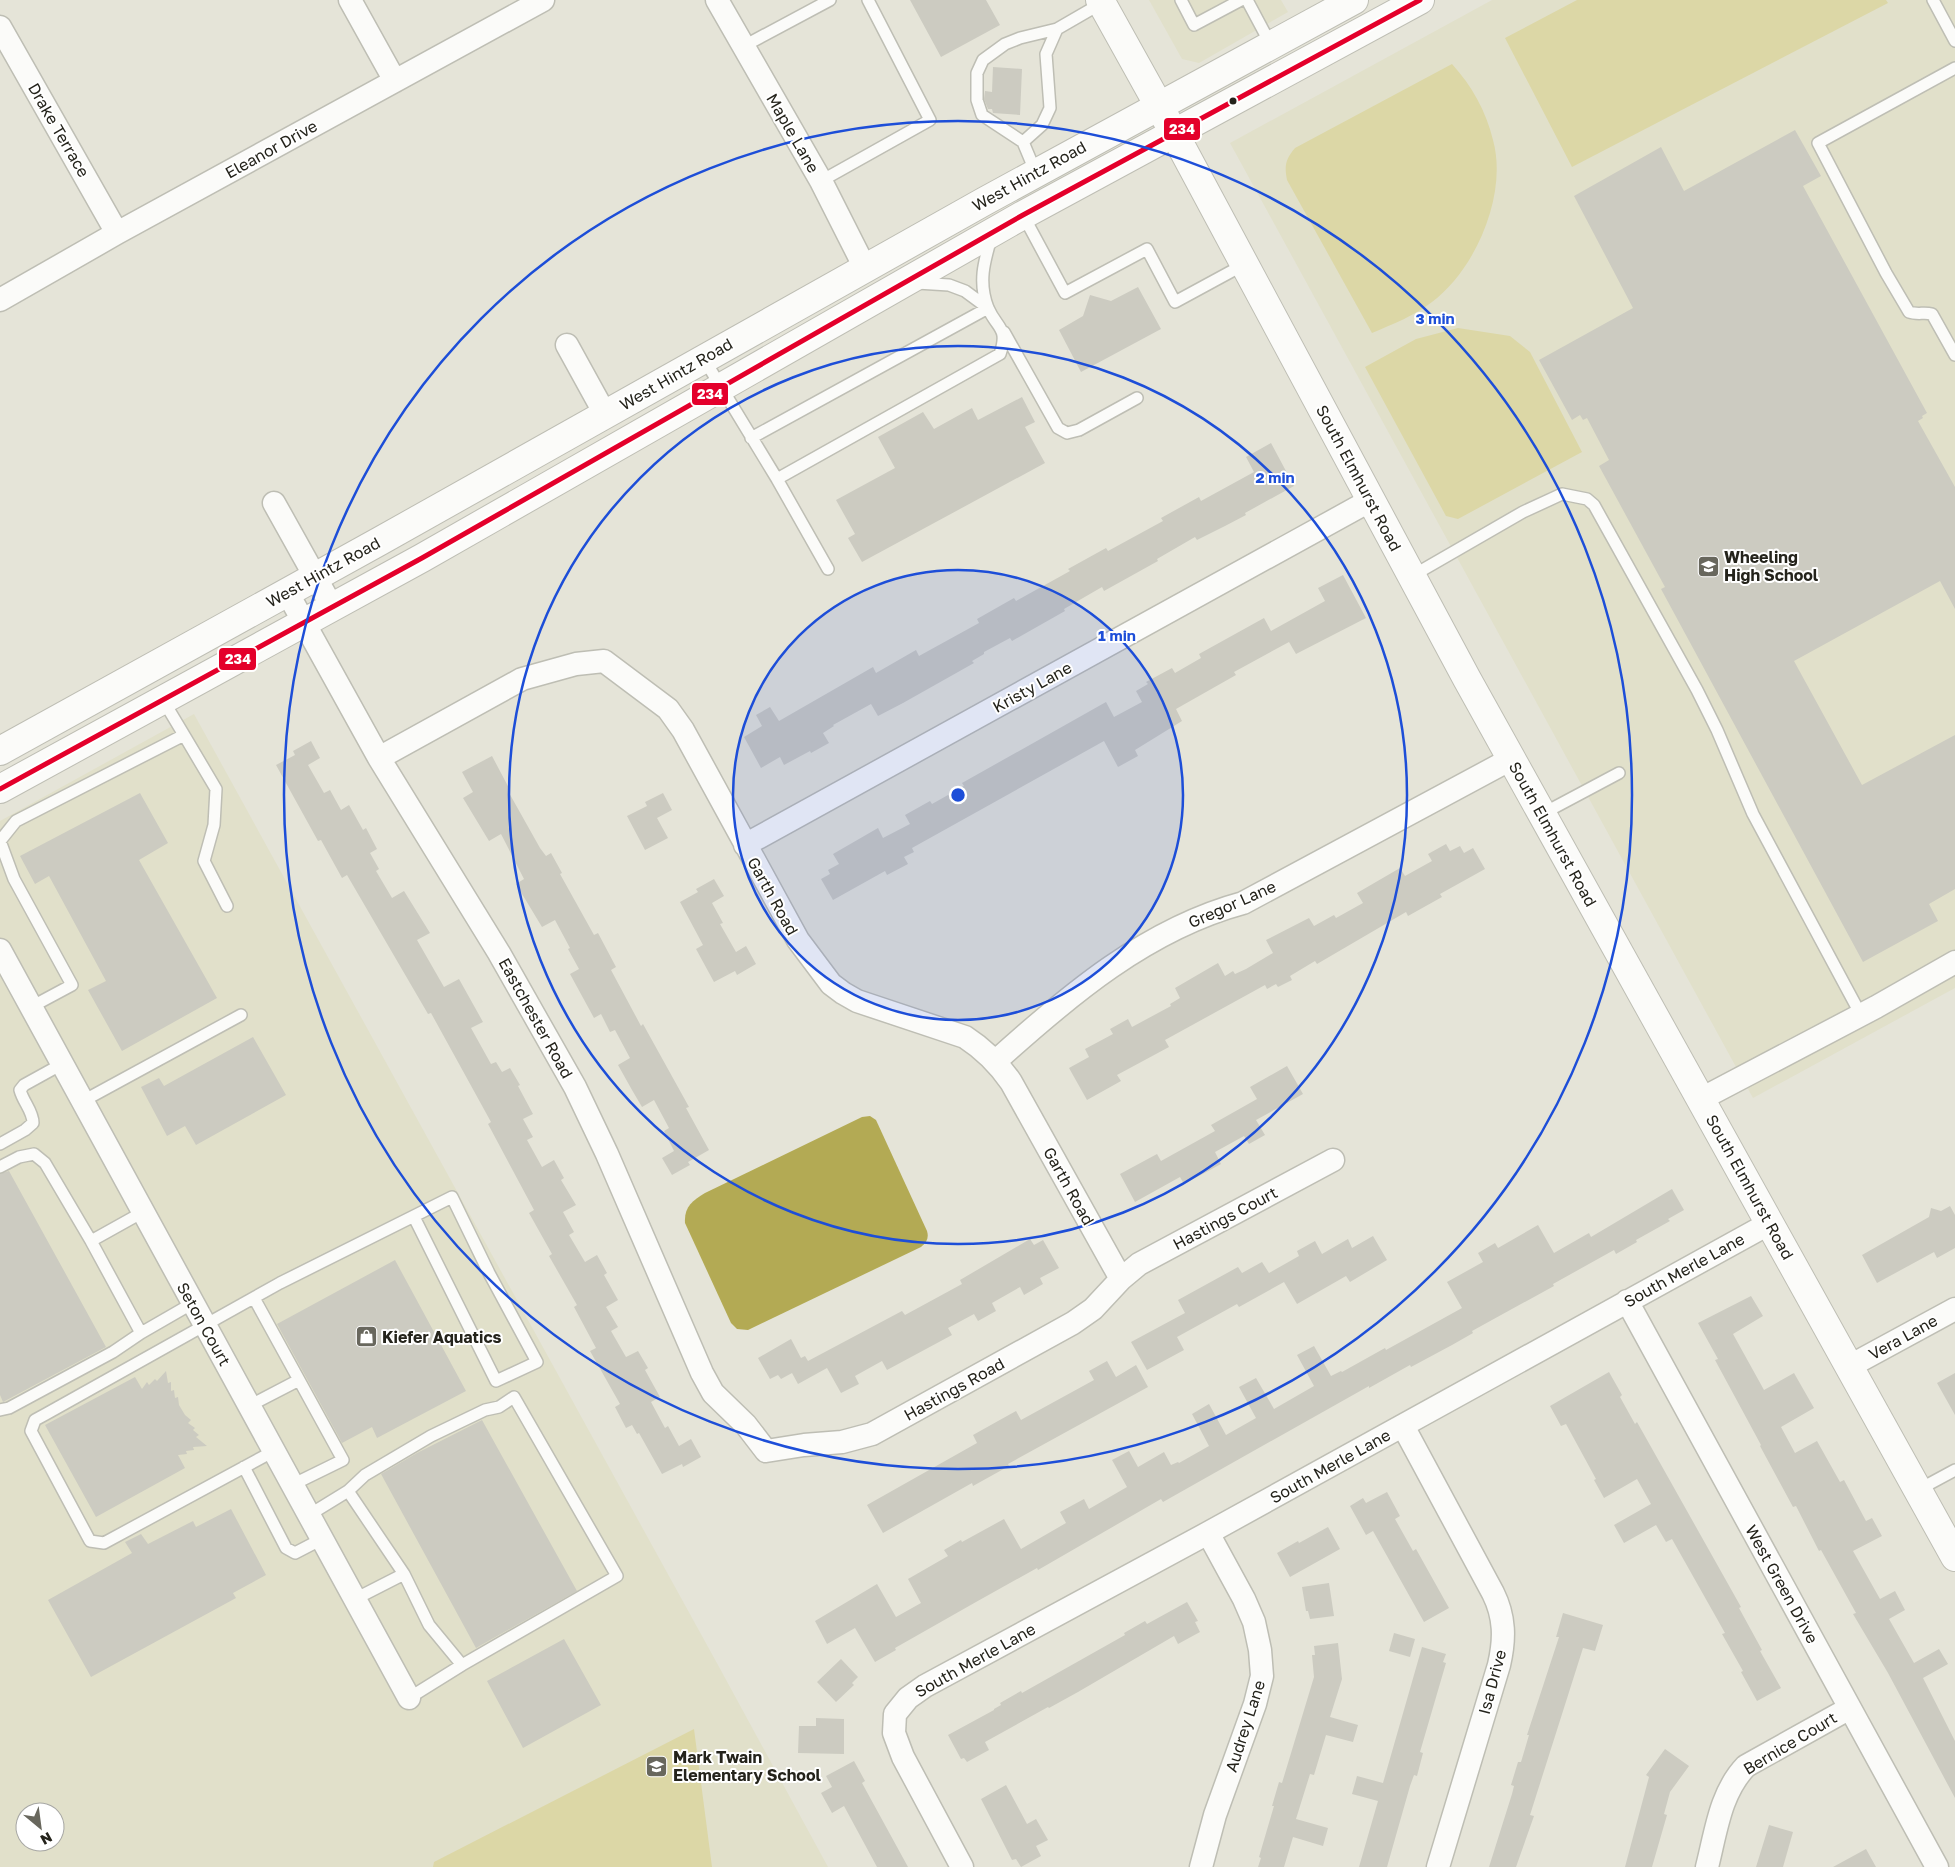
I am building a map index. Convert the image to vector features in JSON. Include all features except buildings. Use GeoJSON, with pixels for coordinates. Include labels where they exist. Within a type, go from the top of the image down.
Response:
{"type":"FeatureCollection","features":[{"type":"Feature","properties":{"kind":"main road","name":"West Hintz Road"},"geometry":{"type":"LineString","coordinates":[[0,751],[1036,172],[1354,0]]}},
{"type":"Feature","properties":{"kind":"main road","name":"West Hintz Road"},"geometry":{"type":"LineString","coordinates":[[0,789],[431,553],[1023,215],[1420,0]]}},
{"type":"Feature","properties":{"kind":"main road","name":"South Elmhurst Road"},"geometry":{"type":"LineString","coordinates":[[1101,1],[1511,759],[1955,1557]]}},
{"type":"Feature","properties":{"kind":"street"},"geometry":{"type":"LineString","coordinates":[[350,0],[395,81]]}},
{"type":"Feature","properties":{"kind":"street","name":"Eleanor Drive"},"geometry":{"type":"LineString","coordinates":[[0,300],[117,233],[543,0]]}},
{"type":"Feature","properties":{"kind":"street","name":"Maple Lane"},"geometry":{"type":"LineString","coordinates":[[717,0],[821,181],[865,268]]}},
{"type":"Feature","properties":{"kind":"street","name":"Drake Terrace"},"geometry":{"type":"LineString","coordinates":[[0,27],[117,233]]}},
{"type":"Feature","properties":{"kind":"street"},"geometry":{"type":"LineString","coordinates":[[566,345],[605,414]]}},
{"type":"Feature","properties":{"kind":"street","name":"Kristy Lane"},"geometry":{"type":"LineString","coordinates":[[744,845],[1371,500]]}},
{"type":"Feature","properties":{"kind":"street"},"geometry":{"type":"LineString","coordinates":[[274,503],[332,607]]}},
{"type":"Feature","properties":{"kind":"street","name":"Eastchester Road"},"geometry":{"type":"LineString","coordinates":[[287,592],[306,622],[379,758],[500,952],[575,1087],[615,1172],[702,1373],[714,1393],[746,1424],[766,1451]]}},
{"type":"Feature","properties":{"kind":"street","name":"Garth Road"},"geometry":{"type":"LineString","coordinates":[[379,758],[522,679],[576,664],[604,661],[668,709],[684,730],[744,845],[798,940],[830,984],[842,994],[857,1001],[954,1032],[978,1046],[996,1061],[1011,1082],[1121,1279]]}},
{"type":"Feature","properties":{"kind":"street","name":"Gregor Lane"},"geometry":{"type":"LineString","coordinates":[[996,1061],[1072,994],[1127,956],[1213,911],[1243,903],[1511,759]]}},
{"type":"Feature","properties":{"kind":"street","name":"Seton Court"},"geometry":{"type":"LineString","coordinates":[[0,950],[6,976],[31,1007],[409,1698]]}},
{"type":"Feature","properties":{"kind":"street"},"geometry":{"type":"LineString","coordinates":[[1701,1099],[1861,1015],[1955,962]]}},
{"type":"Feature","properties":{"kind":"street","name":"Hastings Court"},"geometry":{"type":"LineString","coordinates":[[1121,1279],[1139,1264],[1333,1160]]}},
{"type":"Feature","properties":{"kind":"street","name":"South Merle Lane"},"geometry":{"type":"LineString","coordinates":[[962,1867],[903,1757],[894,1733],[895,1714],[908,1698],[925,1686],[1208,1533],[1627,1300],[1770,1223]]}},
{"type":"Feature","properties":{"kind":"street","name":"Hastings Road"},"geometry":{"type":"LineString","coordinates":[[766,1451],[842,1442],[872,1434],[1073,1323],[1093,1309],[1121,1279]]}},
{"type":"Feature","properties":{"kind":"street","name":"West Green Drive"},"geometry":{"type":"LineString","coordinates":[[1627,1300],[1937,1867]]}},
{"type":"Feature","properties":{"kind":"street","name":"Vera Lane"},"geometry":{"type":"LineString","coordinates":[[1850,1366],[1955,1309]]}},
{"type":"Feature","properties":{"kind":"street","name":"Isa Drive"},"geometry":{"type":"LineString","coordinates":[[1403,1426],[1494,1593],[1502,1618],[1502,1649],[1499,1665],[1438,1867]]}},
{"type":"Feature","properties":{"kind":"street","name":"Audrey Lane"},"geometry":{"type":"LineString","coordinates":[[1202,1867],[1216,1815],[1262,1676],[1260,1650],[1254,1622],[1244,1599],[1208,1533]]}},
{"type":"Feature","properties":{"kind":"street","name":"Bernice Court"},"geometry":{"type":"LineString","coordinates":[[1706,1867],[1724,1800],[1736,1776],[1746,1766],[1850,1708]]}},
{"type":"Feature","properties":{"kind":"lane"},"geometry":{"type":"LineString","coordinates":[[744,46],[830,0]]}},
{"type":"Feature","properties":{"kind":"lane"},"geometry":{"type":"LineString","coordinates":[[821,181],[930,120],[868,0]]}},
{"type":"Feature","properties":{"kind":"lane"},"geometry":{"type":"LineString","coordinates":[[1181,0],[1194,25],[1241,0]]}},
{"type":"Feature","properties":{"kind":"lane"},"geometry":{"type":"LineString","coordinates":[[1247,0],[1271,45]]}},
{"type":"Feature","properties":{"kind":"lane"},"geometry":{"type":"LineString","coordinates":[[1933,0],[1955,41]]}},
{"type":"Feature","properties":{"kind":"lane"},"geometry":{"type":"LineString","coordinates":[[1036,172],[1023,142],[982,115],[977,100],[978,73],[983,60],[1004,44],[1057,29],[1101,1]]}},
{"type":"Feature","properties":{"kind":"lane"},"geometry":{"type":"LineString","coordinates":[[1023,142],[1042,125],[1050,108],[1046,54],[1057,29]]}},
{"type":"Feature","properties":{"kind":"lane"},"geometry":{"type":"LineString","coordinates":[[1955,68],[1818,143],[1886,273],[1909,312],[1932,314],[1955,355]]}},
{"type":"Feature","properties":{"kind":"lane"},"geometry":{"type":"LineString","coordinates":[[1023,215],[1065,293],[1147,249],[1175,302],[1244,264]]}},
{"type":"Feature","properties":{"kind":"lane"},"geometry":{"type":"LineString","coordinates":[[988,308],[982,267],[993,232]]}},
{"type":"Feature","properties":{"kind":"lane"},"geometry":{"type":"LineString","coordinates":[[905,282],[949,285],[966,291],[988,308],[1058,428],[1067,433],[1079,430],[1137,398]]}},
{"type":"Feature","properties":{"kind":"lane"},"geometry":{"type":"LineString","coordinates":[[752,438],[988,308]]}},
{"type":"Feature","properties":{"kind":"lane"},"geometry":{"type":"LineString","coordinates":[[776,479],[1000,354],[1004,343],[1003,331]]}},
{"type":"Feature","properties":{"kind":"lane"},"geometry":{"type":"LineString","coordinates":[[704,359],[828,569]]}},
{"type":"Feature","properties":{"kind":"lane"},"geometry":{"type":"LineString","coordinates":[[1412,576],[1523,512],[1562,494],[1587,499],[1594,505],[1697,690],[1717,730],[1753,814],[1861,1015]]}},
{"type":"Feature","properties":{"kind":"lane"},"geometry":{"type":"LineString","coordinates":[[163,700],[216,789],[214,825],[204,861],[227,906]]}},
{"type":"Feature","properties":{"kind":"lane"},"geometry":{"type":"LineString","coordinates":[[31,1007],[72,985],[14,879],[0,841],[16,821],[184,735]]}},
{"type":"Feature","properties":{"kind":"lane"},"geometry":{"type":"LineString","coordinates":[[1542,814],[1619,773]]}},
{"type":"Feature","properties":{"kind":"lane"},"geometry":{"type":"LineString","coordinates":[[82,1101],[241,1015]]}},
{"type":"Feature","properties":{"kind":"lane"},"geometry":{"type":"LineString","coordinates":[[0,1144],[25,1130],[33,1123],[33,1117],[20,1090],[24,1085],[62,1064]]}},
{"type":"Feature","properties":{"kind":"lane"},"geometry":{"type":"LineString","coordinates":[[0,1167],[19,1157],[34,1154],[45,1163],[91,1241],[141,1333]]}},
{"type":"Feature","properties":{"kind":"lane"},"geometry":{"type":"LineString","coordinates":[[274,1451],[104,1543],[90,1541],[31,1432],[35,1420],[205,1325],[452,1197],[537,1362],[496,1381],[414,1217]]}},
{"type":"Feature","properties":{"kind":"lane"},"geometry":{"type":"LineString","coordinates":[[91,1241],[143,1212]]}},
{"type":"Feature","properties":{"kind":"lane"},"geometry":{"type":"LineString","coordinates":[[254,1298],[343,1460],[292,1485]]}},
{"type":"Feature","properties":{"kind":"lane"},"geometry":{"type":"LineString","coordinates":[[0,1410],[9,1408],[104,1356],[193,1303]]}},
{"type":"Feature","properties":{"kind":"lane"},"geometry":{"type":"LineString","coordinates":[[249,1406],[299,1380]]}},
{"type":"Feature","properties":{"kind":"lane"},"geometry":{"type":"LineString","coordinates":[[309,1515],[348,1491],[365,1475],[431,1436],[485,1410],[499,1407],[514,1397],[617,1576],[462,1665],[409,1698]]}},
{"type":"Feature","properties":{"kind":"lane"},"geometry":{"type":"LineString","coordinates":[[244,1467],[286,1548],[295,1553],[322,1540]]}},
{"type":"Feature","properties":{"kind":"lane"},"geometry":{"type":"LineString","coordinates":[[1918,1490],[1955,1470]]}},
{"type":"Feature","properties":{"kind":"lane"},"geometry":{"type":"LineString","coordinates":[[348,1491],[404,1574],[429,1625],[462,1665]]}},
{"type":"Feature","properties":{"kind":"lane"},"geometry":{"type":"LineString","coordinates":[[355,1599],[404,1574]]}},
{"type":"Feature","properties":{"kind":"shaded area"},"geometry":{"type":"Polygon","coordinates":[[[1149,0],[1281,0],[1288,12],[1199,63],[1182,59],[1149,0]]]}},
{"type":"Feature","properties":{"kind":"shaded area","name":"Wheeling High School"},"geometry":{"type":"Polygon","coordinates":[[[1492,0],[1955,0],[1955,988],[1753,1098],[1230,143],[1492,0]]]}},
{"type":"Feature","properties":{"kind":"shaded area"},"geometry":{"type":"Polygon","coordinates":[[[1577,0],[1886,0],[1888,3],[1572,167],[1505,38],[1577,0]]]}},
{"type":"Feature","properties":{"kind":"shaded area"},"geometry":{"type":"Polygon","coordinates":[[[1452,64],[1466,81],[1477,99],[1490,129],[1496,161],[1496,183],[1492,206],[1485,229],[1475,250],[1448,288],[1418,311],[1372,333],[1287,180],[1286,162],[1295,148],[1452,64]]]}},
{"type":"Feature","properties":{"kind":"shaded area"},"geometry":{"type":"Polygon","coordinates":[[[1458,328],[1510,336],[1530,352],[1582,452],[1458,519],[1446,516],[1365,367],[1416,339],[1458,328]]]}},
{"type":"Feature","properties":{"kind":"shaded area"},"geometry":{"type":"Polygon","coordinates":[[[194,714],[828,1867],[0,1867],[0,821],[194,714]]]}},
{"type":"Feature","properties":{"kind":"shaded area"},"geometry":{"type":"Polygon","coordinates":[[[870,1116],[876,1120],[927,1231],[928,1238],[926,1242],[921,1247],[748,1330],[737,1329],[731,1323],[685,1223],[687,1209],[705,1193],[862,1117],[870,1116]]]}},
{"type":"Feature","properties":{"kind":"shaded area"},"geometry":{"type":"Polygon","coordinates":[[[694,1729],[712,1867],[433,1867],[434,1862],[694,1729]]]}},
{"type":"Feature","properties":{"kind":"transit line","name":"234"},"geometry":{"type":"LineString","coordinates":[[0,789],[422,558],[1023,215],[1420,0]]}},
{"type":"Feature","properties":{"kind":"place","name":"Wheeling High School"},"geometry":{"type":"Point","coordinates":[1708,566]}},
{"type":"Feature","properties":{"kind":"place","name":"Kiefer Aquatics"},"geometry":{"type":"Point","coordinates":[366,1337]}},
{"type":"Feature","properties":{"kind":"place","name":"Mark Twain Elementary School"},"geometry":{"type":"Point","coordinates":[657,1766]}}]}
